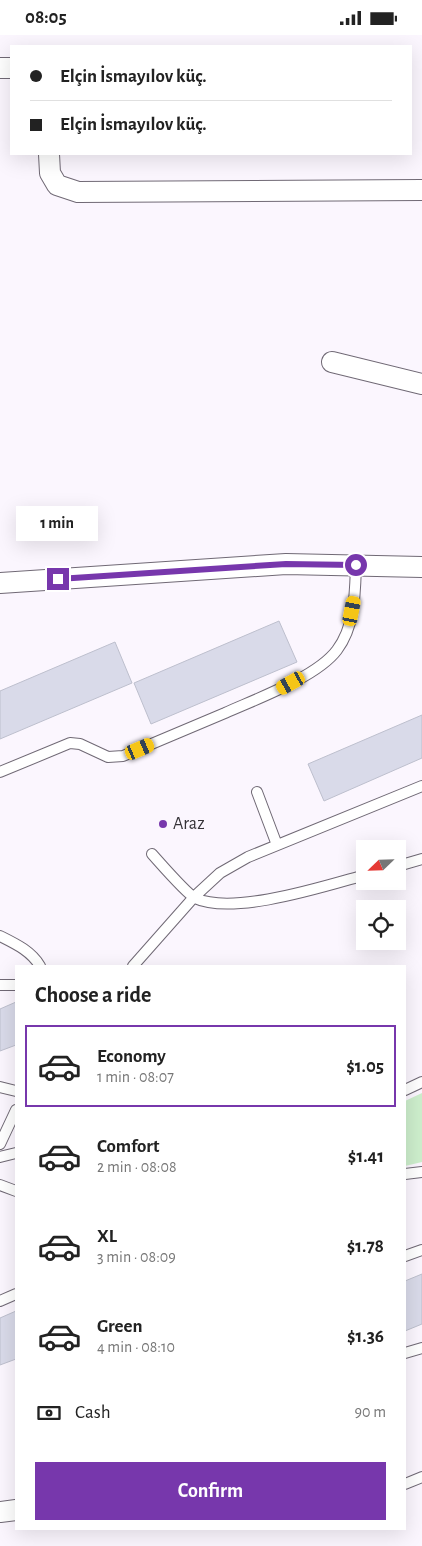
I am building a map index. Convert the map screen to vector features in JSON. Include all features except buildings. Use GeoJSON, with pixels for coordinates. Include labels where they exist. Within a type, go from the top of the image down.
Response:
{"type":"FeatureCollection","features":[{"type":"Feature","properties":{"kind":"street"},"geometry":{"type":"LineString","coordinates":[[49,155],[50,173],[57,185],[78,192],[422,190]]}},
{"type":"Feature","properties":{"kind":"street"},"geometry":{"type":"LineString","coordinates":[[332,362],[422,384]]}},
{"type":"Feature","properties":{"kind":"street"},"geometry":{"type":"LineString","coordinates":[[0,583],[286,564],[422,567]]}},
{"type":"Feature","properties":{"kind":"street"},"geometry":{"type":"LineString","coordinates":[[0,1512],[15,1509]]}},
{"type":"Feature","properties":{"kind":"lane"},"geometry":{"type":"LineString","coordinates":[[0,772],[70,743],[80,745],[108,757],[123,756],[277,691],[320,666],[337,650],[349,628],[356,593],[356,565]]}},
{"type":"Feature","properties":{"kind":"lane"},"geometry":{"type":"LineString","coordinates":[[134,965],[194,897],[220,873],[248,857],[422,786]]}},
{"type":"Feature","properties":{"kind":"lane"},"geometry":{"type":"LineString","coordinates":[[256,792],[277,845]]}},
{"type":"Feature","properties":{"kind":"lane"},"geometry":{"type":"LineString","coordinates":[[152,854],[194,897],[212,903],[233,904],[266,900],[356,877]]}},
{"type":"Feature","properties":{"kind":"lane"},"geometry":{"type":"LineString","coordinates":[[406,864],[422,859]]}},
{"type":"Feature","properties":{"kind":"lane"},"geometry":{"type":"LineString","coordinates":[[0,936],[20,946],[35,958],[39,965]]}},
{"type":"Feature","properties":{"kind":"lane"},"geometry":{"type":"LineString","coordinates":[[0,985],[15,985]]}},
{"type":"Feature","properties":{"kind":"lane"},"geometry":{"type":"LineString","coordinates":[[406,1089],[422,1081]]}},
{"type":"Feature","properties":{"kind":"lane"},"geometry":{"type":"LineString","coordinates":[[0,1087],[15,1091]]}},
{"type":"Feature","properties":{"kind":"lane"},"geometry":{"type":"LineString","coordinates":[[0,1144],[15,1112]]}},
{"type":"Feature","properties":{"kind":"lane"},"geometry":{"type":"LineString","coordinates":[[0,1157],[15,1153]]}},
{"type":"Feature","properties":{"kind":"lane"},"geometry":{"type":"LineString","coordinates":[[406,1174],[422,1171]]}},
{"type":"Feature","properties":{"kind":"lane"},"geometry":{"type":"LineString","coordinates":[[0,1185],[15,1191]]}},
{"type":"Feature","properties":{"kind":"lane"},"geometry":{"type":"LineString","coordinates":[[406,1256],[422,1251]]}},
{"type":"Feature","properties":{"kind":"lane"},"geometry":{"type":"LineString","coordinates":[[0,1301],[15,1294]]}},
{"type":"Feature","properties":{"kind":"lane"},"geometry":{"type":"LineString","coordinates":[[406,1353],[422,1348]]}},
{"type":"Feature","properties":{"kind":"lane"},"geometry":{"type":"LineString","coordinates":[[406,1484],[422,1477]]}},
{"type":"Feature","properties":{"kind":"green space"},"geometry":{"type":"Polygon","coordinates":[[[422,1093],[422,1162],[406,1166],[406,1101],[422,1093]]]}},
{"type":"Feature","properties":{"kind":"place","name":"Araz"},"geometry":{"type":"Point","coordinates":[163,824]}},
{"type":"Feature","properties":{"kind":"route"},"geometry":{"type":"LineString","coordinates":[[58,579],[286,564],[356,565]]}}]}
